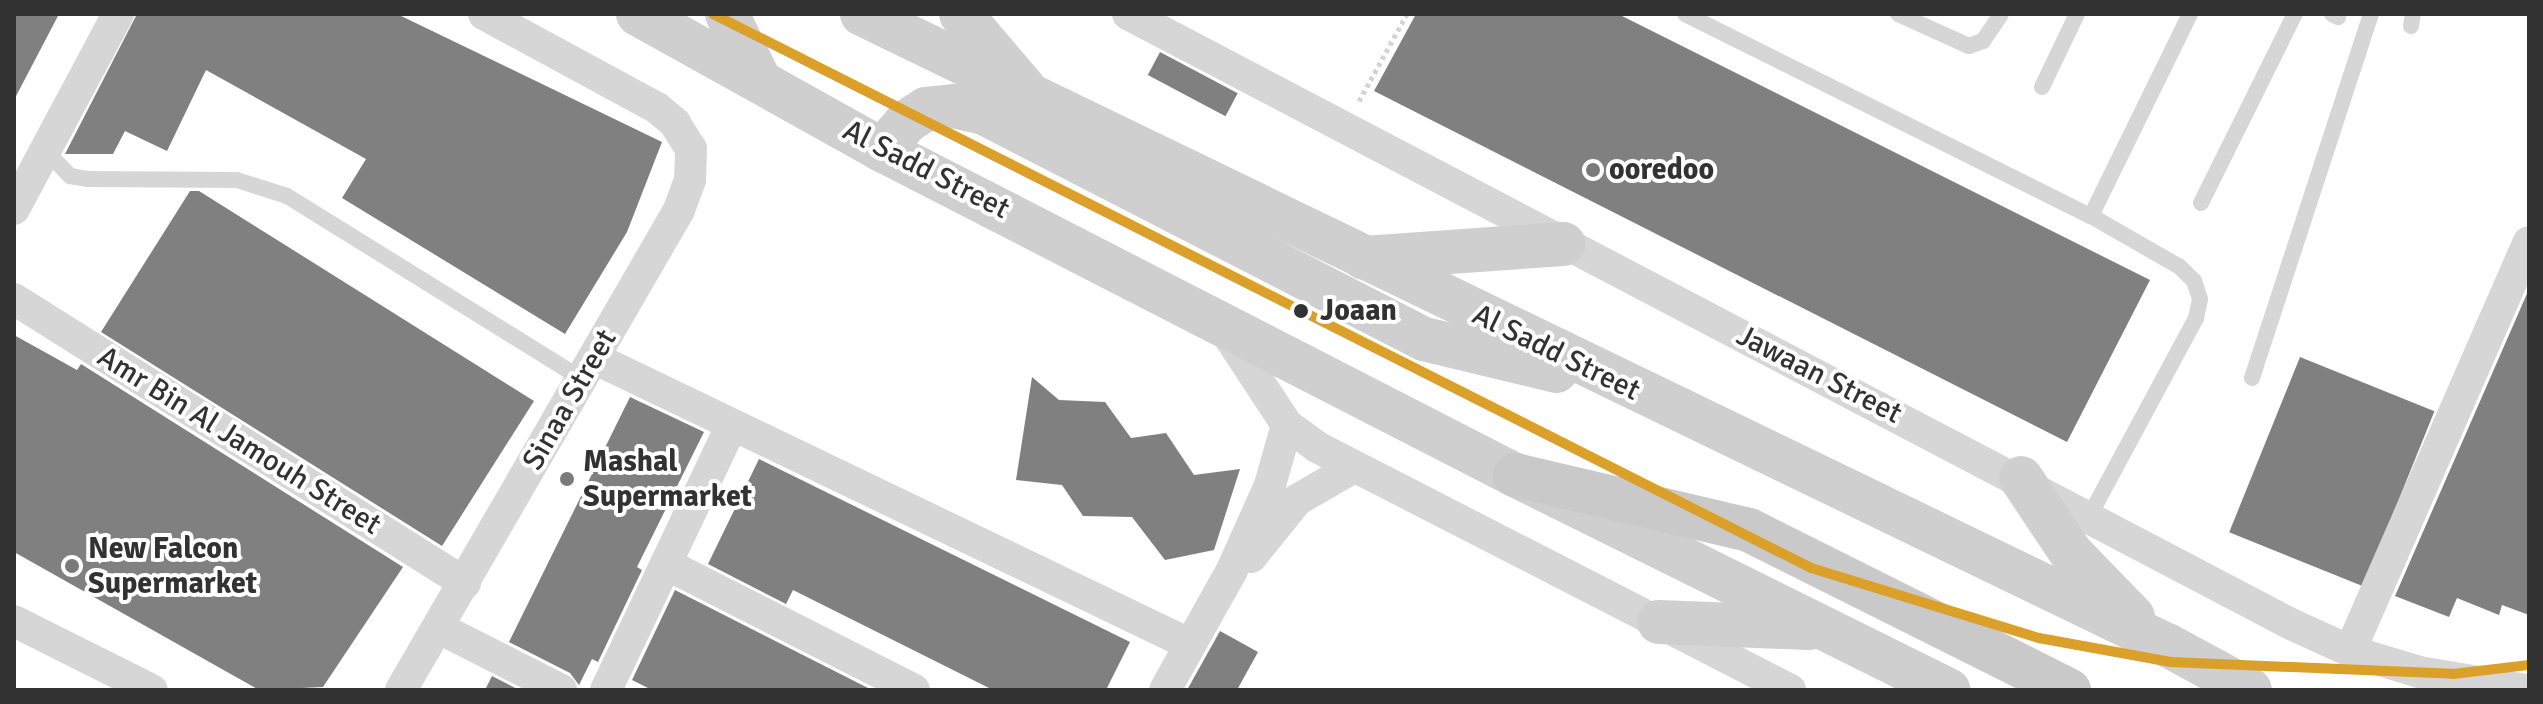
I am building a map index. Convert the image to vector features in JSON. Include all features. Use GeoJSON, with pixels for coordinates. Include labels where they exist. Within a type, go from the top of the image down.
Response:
{"type":"FeatureCollection","features":[{"type":"Feature","properties":{"kind":"main road","name":"Al Sadd Street"},"geometry":{"type":"LineString","coordinates":[[638,14],[882,150],[1515,475],[1949,690]]}},
{"type":"Feature","properties":{"kind":"main road"},"geometry":{"type":"LineString","coordinates":[[727,14],[759,79]]}},
{"type":"Feature","properties":{"kind":"main road","name":"Al Sadd Street"},"geometry":{"type":"LineString","coordinates":[[862,14],[1617,383],[2169,646],[2250,690]]}},
{"type":"Feature","properties":{"kind":"main road"},"geometry":{"type":"LineString","coordinates":[[961,14],[1033,99]]}},
{"type":"Feature","properties":{"kind":"main road"},"geometry":{"type":"LineString","coordinates":[[882,150],[906,122],[926,109],[954,106],[984,113],[1424,339],[1617,383]]}},
{"type":"Feature","properties":{"kind":"main road"},"geometry":{"type":"LineString","coordinates":[[1362,259],[1564,244]]}},
{"type":"Feature","properties":{"kind":"main road"},"geometry":{"type":"LineString","coordinates":[[1515,475],[1749,530],[2069,690]]}},
{"type":"Feature","properties":{"kind":"main road"},"geometry":{"type":"LineString","coordinates":[[2021,478],[2100,586],[2169,646]]}},
{"type":"Feature","properties":{"kind":"main road"},"geometry":{"type":"LineString","coordinates":[[1659,622],[1825,628]]}},
{"type":"Feature","properties":{"kind":"street"},"geometry":{"type":"LineString","coordinates":[[14,209],[118,14]]}},
{"type":"Feature","properties":{"kind":"street","name":"Sinaa Street"},"geometry":{"type":"LineString","coordinates":[[401,690],[679,210],[690,180],[691,149],[675,123],[657,108],[484,14]]}},
{"type":"Feature","properties":{"kind":"street","name":"Jawaan Street"},"geometry":{"type":"LineString","coordinates":[[1128,14],[1564,244],[2350,651],[2419,672],[2526,690]]}},
{"type":"Feature","properties":{"kind":"street"},"geometry":{"type":"LineString","coordinates":[[2350,651],[2529,242]]}},
{"type":"Feature","properties":{"kind":"street","name":"Amr Bin Al Jamouh Street"},"geometry":{"type":"LineString","coordinates":[[14,299],[465,583]]}},
{"type":"Feature","properties":{"kind":"street","name":"Al Sadd Street"},"geometry":{"type":"LineString","coordinates":[[1218,320],[1287,425],[1354,467],[1790,690]]}},
{"type":"Feature","properties":{"kind":"street"},"geometry":{"type":"LineString","coordinates":[[588,369],[732,425],[1189,644]]}},
{"type":"Feature","properties":{"kind":"street"},"geometry":{"type":"LineString","coordinates":[[606,690],[732,425]]}},
{"type":"Feature","properties":{"kind":"street"},"geometry":{"type":"LineString","coordinates":[[1165,690],[1232,570],[1270,485],[1287,425]]}},
{"type":"Feature","properties":{"kind":"street"},"geometry":{"type":"LineString","coordinates":[[1232,570],[1265,542],[1297,500],[1354,467]]}},
{"type":"Feature","properties":{"kind":"street"},"geometry":{"type":"LineString","coordinates":[[666,564],[914,690]]}},
{"type":"Feature","properties":{"kind":"street"},"geometry":{"type":"LineString","coordinates":[[14,621],[152,690]]}},
{"type":"Feature","properties":{"kind":"street"},"geometry":{"type":"LineString","coordinates":[[439,628],[561,690]]}},
{"type":"Feature","properties":{"kind":"lane"},"geometry":{"type":"LineString","coordinates":[[1685,14],[2091,216],[2180,267],[2194,281],[2200,299],[2196,318],[2090,515]]}},
{"type":"Feature","properties":{"kind":"lane"},"geometry":{"type":"LineString","coordinates":[[1898,14],[1969,46],[1983,41],[2001,14]]}},
{"type":"Feature","properties":{"kind":"lane"},"geometry":{"type":"LineString","coordinates":[[2042,87],[2077,14]]}},
{"type":"Feature","properties":{"kind":"lane"},"geometry":{"type":"LineString","coordinates":[[2091,216],[2190,14]]}},
{"type":"Feature","properties":{"kind":"lane"},"geometry":{"type":"LineString","coordinates":[[2201,203],[2295,14]]}},
{"type":"Feature","properties":{"kind":"lane"},"geometry":{"type":"LineString","coordinates":[[2252,378],[2371,14]]}},
{"type":"Feature","properties":{"kind":"lane"},"geometry":{"type":"LineString","coordinates":[[46,151],[56,166],[79,177],[237,180],[287,196],[588,369]]}},
{"type":"Feature","properties":{"kind":"path"},"geometry":{"type":"LineString","coordinates":[[1344,128],[1407,14]]}},
{"type":"Feature","properties":{"kind":"building"},"geometry":{"type":"Polygon","coordinates":[[[14,14],[59,14],[14,100],[14,14]]]}},
{"type":"Feature","properties":{"kind":"building"},"geometry":{"type":"Polygon","coordinates":[[[137,14],[397,14],[662,142],[627,232],[565,334],[342,198],[366,159],[206,70],[167,151],[125,131],[113,154],[65,154],[137,14]]]}},
{"type":"Feature","properties":{"kind":"building"},"geometry":{"type":"Polygon","coordinates":[[[1416,14],[1618,14],[2150,280],[2067,442],[1374,91],[1416,14]]]}},
{"type":"Feature","properties":{"kind":"building"},"geometry":{"type":"Polygon","coordinates":[[[1160,52],[1238,93],[1225,116],[1148,75],[1160,52]]]}},
{"type":"Feature","properties":{"kind":"building"},"geometry":{"type":"Polygon","coordinates":[[[190,191],[199,191],[534,401],[442,546],[101,332],[190,191]]]}},
{"type":"Feature","properties":{"kind":"building"},"geometry":{"type":"Polygon","coordinates":[[[2529,289],[2529,615],[2502,605],[2499,615],[2457,598],[2449,617],[2395,596],[2529,289]]]}},
{"type":"Feature","properties":{"kind":"building"},"geometry":{"type":"Polygon","coordinates":[[[14,335],[77,370],[81,364],[403,567],[323,687],[259,690],[14,552],[14,335]]]}},
{"type":"Feature","properties":{"kind":"building"},"geometry":{"type":"Polygon","coordinates":[[[2300,357],[2434,411],[2364,587],[2229,532],[2300,357]]]}},
{"type":"Feature","properties":{"kind":"building"},"geometry":{"type":"Polygon","coordinates":[[[1032,377],[1059,400],[1105,402],[1131,438],[1166,433],[1194,475],[1240,469],[1214,550],[1165,560],[1132,517],[1083,516],[1062,485],[1016,480],[1032,377]]]}},
{"type":"Feature","properties":{"kind":"building"},"geometry":{"type":"Polygon","coordinates":[[[630,397],[704,432],[637,567],[642,570],[598,662],[592,659],[579,685],[570,673],[509,642],[630,397]]]}},
{"type":"Feature","properties":{"kind":"building"},"geometry":{"type":"Polygon","coordinates":[[[759,459],[1130,642],[1106,690],[993,690],[793,590],[786,604],[708,564],[759,459]]]}},
{"type":"Feature","properties":{"kind":"building"},"geometry":{"type":"Polygon","coordinates":[[[675,590],[872,690],[652,690],[632,680],[675,590]]]}},
{"type":"Feature","properties":{"kind":"building"},"geometry":{"type":"Polygon","coordinates":[[[1220,631],[1258,652],[1237,690],[1187,690],[1220,631]]]}},
{"type":"Feature","properties":{"kind":"building"},"geometry":{"type":"Polygon","coordinates":[[[492,676],[519,690],[485,690],[492,676]]]}},
{"type":"Feature","properties":{"kind":"transit line"},"geometry":{"type":"LineString","coordinates":[[713,14],[1811,568],[2039,638],[2171,662],[2453,674],[2529,665]]}},
{"type":"Feature","properties":{"kind":"place","name":"ooredoo"},"geometry":{"type":"Point","coordinates":[1593,170]}},
{"type":"Feature","properties":{"kind":"place","name":"Joaan"},"geometry":{"type":"Point","coordinates":[1301,311]}},
{"type":"Feature","properties":{"kind":"place","name":"Mashal Supermarket"},"geometry":{"type":"Point","coordinates":[567,479]}},
{"type":"Feature","properties":{"kind":"place","name":"New Falcon Supermarket"},"geometry":{"type":"Point","coordinates":[72,566]}}]}
